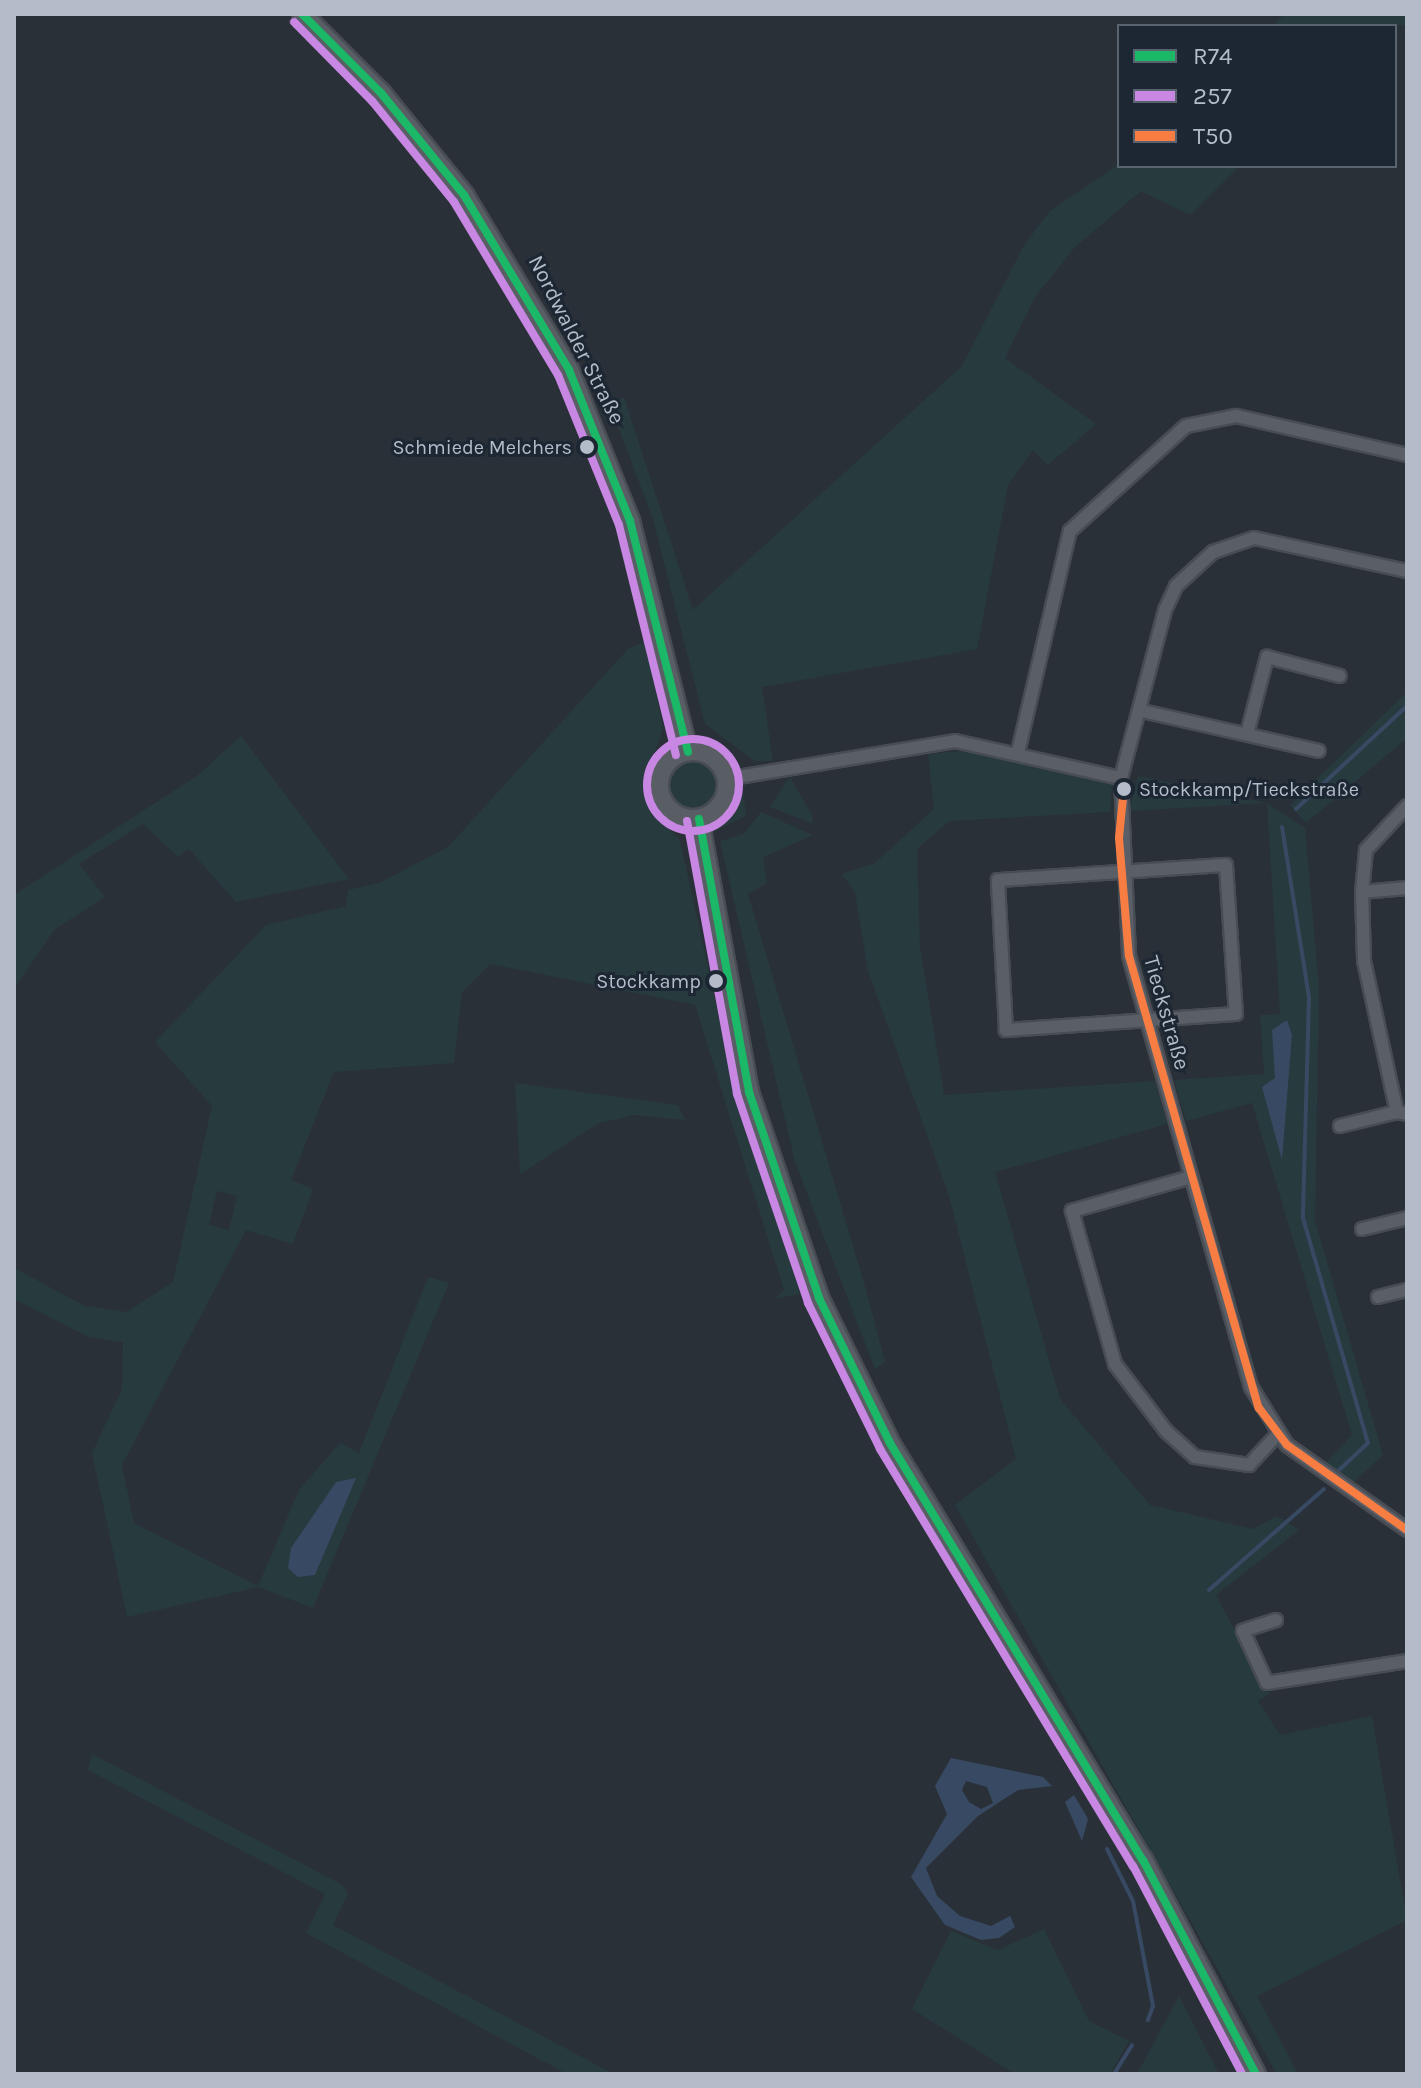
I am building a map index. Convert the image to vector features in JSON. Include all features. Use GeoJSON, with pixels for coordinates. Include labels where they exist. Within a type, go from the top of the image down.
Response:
{"type":"FeatureCollection","features":[{"type":"Feature","properties":{"kind":"main road","name":"Nordwalder Straße"},"geometry":{"type":"LineString","coordinates":[[302,14],[449,174],[569,370],[630,521],[688,752]]}},
{"type":"Feature","properties":{"kind":"main road"},"geometry":{"type":"LineString","coordinates":[[688,752],[717,761],[726,779],[723,800],[699,819],[669,810],[659,791],[662,770],[688,752]]}},
{"type":"Feature","properties":{"kind":"main road"},"geometry":{"type":"LineString","coordinates":[[699,819],[749,1092],[819,1298],[890,1443],[1143,1860],[1256,2074]]}},
{"type":"Feature","properties":{"kind":"street"},"geometry":{"type":"LineString","coordinates":[[1018,752],[1070,531],[1186,426],[1236,416],[1407,455]]}},
{"type":"Feature","properties":{"kind":"street","name":"Tieckstraße"},"geometry":{"type":"LineString","coordinates":[[1407,571],[1254,538],[1233,541],[1176,586],[1121,778],[1126,941],[1251,1387],[1277,1435],[1407,1530]]}},
{"type":"Feature","properties":{"kind":"street"},"geometry":{"type":"LineString","coordinates":[[1247,734],[1267,657],[1340,676]]}},
{"type":"Feature","properties":{"kind":"street"},"geometry":{"type":"LineString","coordinates":[[1142,711],[1319,751]]}},
{"type":"Feature","properties":{"kind":"street"},"geometry":{"type":"LineString","coordinates":[[726,779],[938,743],[1018,752],[1121,778]]}},
{"type":"Feature","properties":{"kind":"street"},"geometry":{"type":"LineString","coordinates":[[1340,1126],[1402,1113],[1364,961],[1362,892],[1366,850],[1407,806]]}},
{"type":"Feature","properties":{"kind":"street"},"geometry":{"type":"LineString","coordinates":[[1226,865],[1236,1014],[1148,1022],[1006,1030],[998,880],[1226,865]]}},
{"type":"Feature","properties":{"kind":"street"},"geometry":{"type":"LineString","coordinates":[[1362,892],[1407,888]]}},
{"type":"Feature","properties":{"kind":"street"},"geometry":{"type":"LineString","coordinates":[[1191,1177],[1072,1211],[1115,1364],[1166,1431],[1195,1457],[1249,1465],[1277,1435]]}},
{"type":"Feature","properties":{"kind":"street"},"geometry":{"type":"LineString","coordinates":[[1362,1229],[1407,1218]]}},
{"type":"Feature","properties":{"kind":"street"},"geometry":{"type":"LineString","coordinates":[[1378,1297],[1407,1290]]}},
{"type":"Feature","properties":{"kind":"street"},"geometry":{"type":"LineString","coordinates":[[1276,1620],[1243,1631],[1267,1683],[1407,1661]]}},
{"type":"Feature","properties":{"kind":"green space"},"geometry":{"type":"Polygon","coordinates":[[[1284,14],[1407,14],[1407,25],[1275,24],[1284,14]]]}},
{"type":"Feature","properties":{"kind":"green space"},"geometry":{"type":"Polygon","coordinates":[[[1117,165],[1117,168],[1237,168],[1190,215],[1141,191],[1075,247],[1035,297],[1005,358],[1096,424],[1048,465],[1033,450],[1008,485],[977,649],[762,687],[773,761],[755,761],[705,724],[653,519],[610,405],[624,397],[693,610],[962,366],[1024,245],[1050,211],[1117,165]]]}},
{"type":"Feature","properties":{"kind":"green space"},"geometry":{"type":"Polygon","coordinates":[[[646,641],[663,728],[643,789],[650,810],[680,840],[725,1045],[800,1294],[774,1299],[784,1290],[695,1005],[490,964],[462,992],[454,1063],[334,1072],[291,1180],[313,1189],[293,1244],[246,1230],[122,1465],[134,1523],[258,1586],[299,1490],[340,1443],[359,1453],[428,1277],[449,1283],[313,1608],[258,1587],[127,1617],[92,1453],[122,1389],[123,1342],[89,1337],[14,1299],[14,1268],[85,1306],[127,1312],[173,1282],[212,1106],[155,1042],[266,925],[346,906],[348,890],[379,883],[448,847],[628,649],[646,641]],[[217,1191],[209,1225],[229,1230],[237,1196],[217,1191]]]}},
{"type":"Feature","properties":{"kind":"green space"},"geometry":{"type":"Polygon","coordinates":[[[1407,692],[1407,738],[1306,823],[1290,805],[1407,692]]]}},
{"type":"Feature","properties":{"kind":"green space"},"geometry":{"type":"Polygon","coordinates":[[[241,736],[349,879],[236,902],[189,849],[178,857],[143,824],[79,864],[105,897],[55,929],[14,989],[14,895],[198,775],[241,736]]]}},
{"type":"Feature","properties":{"kind":"green space"},"geometry":{"type":"Polygon","coordinates":[[[968,750],[1103,779],[1112,785],[1110,812],[949,821],[917,849],[920,946],[944,1095],[1155,1081],[1167,1124],[995,1172],[1060,1399],[1150,1505],[1253,1529],[1277,1516],[1299,1530],[1216,1595],[1269,1694],[1258,1701],[1280,1735],[1372,1716],[1407,1920],[1257,1996],[1298,2074],[1277,2074],[955,1505],[1016,1459],[949,1196],[868,971],[855,892],[842,874],[875,863],[934,809],[928,754],[968,750]]]}},
{"type":"Feature","properties":{"kind":"green space"},"geometry":{"type":"Polygon","coordinates":[[[693,760],[711,767],[718,785],[711,803],[693,810],[675,803],[668,785],[675,767],[693,760]]]}},
{"type":"Feature","properties":{"kind":"green space"},"geometry":{"type":"Polygon","coordinates":[[[1138,776],[1267,803],[1129,811],[1138,776]]]}},
{"type":"Feature","properties":{"kind":"green space"},"geometry":{"type":"Polygon","coordinates":[[[790,777],[812,815],[813,824],[770,807],[790,777]]]}},
{"type":"Feature","properties":{"kind":"green space"},"geometry":{"type":"Polygon","coordinates":[[[743,790],[746,816],[713,832],[719,816],[743,790]]]}},
{"type":"Feature","properties":{"kind":"green space"},"geometry":{"type":"Polygon","coordinates":[[[1267,803],[1305,828],[1319,988],[1315,1221],[1383,1455],[1352,1484],[1324,1464],[1352,1435],[1252,1103],[1186,1121],[1174,1080],[1264,1074],[1260,1015],[1280,1014],[1267,803]]]}},
{"type":"Feature","properties":{"kind":"green space"},"geometry":{"type":"Polygon","coordinates":[[[761,812],[813,835],[763,857],[767,883],[748,894],[865,1286],[885,1362],[875,1369],[795,1162],[720,841],[744,834],[761,812]]]}},
{"type":"Feature","properties":{"kind":"green space"},"geometry":{"type":"Polygon","coordinates":[[[515,1083],[678,1105],[685,1120],[635,1115],[599,1123],[520,1174],[515,1083]]]}},
{"type":"Feature","properties":{"kind":"green space"},"geometry":{"type":"Polygon","coordinates":[[[92,1754],[341,1884],[348,1893],[333,1925],[614,2074],[567,2074],[306,1933],[325,1894],[88,1770],[92,1754]]]}},
{"type":"Feature","properties":{"kind":"green space"},"geometry":{"type":"Polygon","coordinates":[[[1044,1929],[1089,2021],[1129,2041],[1110,2074],[1015,2074],[912,2009],[951,1931],[998,1950],[1044,1929]]]}},
{"type":"Feature","properties":{"kind":"green space"},"geometry":{"type":"Polygon","coordinates":[[[1179,1996],[1219,2074],[1137,2074],[1179,1996]]]}},
{"type":"Feature","properties":{"kind":"water"},"geometry":{"type":"Polygon","coordinates":[[[1287,1020],[1292,1035],[1282,1160],[1262,1087],[1275,1078],[1272,1030],[1287,1020]]]}},
{"type":"Feature","properties":{"kind":"water"},"geometry":{"type":"Polygon","coordinates":[[[356,1478],[315,1575],[298,1577],[288,1568],[291,1548],[336,1482],[356,1478]]]}},
{"type":"Feature","properties":{"kind":"water"},"geometry":{"type":"Polygon","coordinates":[[[951,1758],[1043,1777],[1052,1786],[1018,1790],[978,1816],[926,1868],[937,1896],[960,1916],[991,1926],[1010,1916],[1015,1927],[999,1938],[981,1940],[945,1925],[911,1877],[947,1814],[935,1786],[951,1758]],[[966,1781],[962,1790],[969,1802],[981,1809],[993,1803],[987,1787],[966,1781]]]}},
{"type":"Feature","properties":{"kind":"water"},"geometry":{"type":"Polygon","coordinates":[[[1074,1795],[1088,1819],[1082,1841],[1065,1802],[1074,1795]]]}},
{"type":"Feature","properties":{"kind":"waterway"},"geometry":{"type":"LineString","coordinates":[[1296,809],[1407,706]]}},
{"type":"Feature","properties":{"kind":"waterway"},"geometry":{"type":"LineString","coordinates":[[1282,827],[1309,997],[1303,1218],[1368,1443],[1338,1471]]}},
{"type":"Feature","properties":{"kind":"waterway"},"geometry":{"type":"LineString","coordinates":[[1209,1590],[1324,1489]]}},
{"type":"Feature","properties":{"kind":"waterway"},"geometry":{"type":"LineString","coordinates":[[1107,1849],[1133,1901],[1153,2006],[1148,2020]]}},
{"type":"Feature","properties":{"kind":"waterway"},"geometry":{"type":"LineString","coordinates":[[1114,2074],[1132,2045]]}},
{"type":"Feature","properties":{"kind":"transit line","name":"R74"},"geometry":{"type":"LineString","coordinates":[[302,14],[381,93],[464,195],[569,370],[630,521],[688,752]]}},
{"type":"Feature","properties":{"kind":"transit line","name":"257"},"geometry":{"type":"LineString","coordinates":[[294,22],[372,101],[454,202],[558,375],[619,525],[676,755]]}},
{"type":"Feature","properties":{"kind":"transit line","name":"257"},"geometry":{"type":"LineString","coordinates":[[693,739],[710,743],[725,753],[735,768],[739,785],[735,802],[725,817],[710,827],[693,831],[676,827],[661,817],[651,802],[647,785],[651,768],[661,753],[676,743],[693,739]]}},
{"type":"Feature","properties":{"kind":"transit line","name":"T50"},"geometry":{"type":"LineString","coordinates":[[1124,787],[1119,838],[1129,956],[1259,1408],[1287,1445],[1407,1530]]}},
{"type":"Feature","properties":{"kind":"transit line","name":"R74"},"geometry":{"type":"LineString","coordinates":[[699,819],[749,1092],[819,1298],[890,1443],[1143,1860],[1256,2074]]}},
{"type":"Feature","properties":{"kind":"transit line","name":"257"},"geometry":{"type":"LineString","coordinates":[[687,821],[737,1094],[808,1303],[880,1449],[1133,1866],[1242,2074]]}},
{"type":"Feature","properties":{"kind":"place","name":"Schmiede Melchers"},"geometry":{"type":"Point","coordinates":[587,447]}},
{"type":"Feature","properties":{"kind":"place","name":"Stockkamp/Tieckstraße"},"geometry":{"type":"Point","coordinates":[1124,789]}},
{"type":"Feature","properties":{"kind":"place","name":"Stockkamp"},"geometry":{"type":"Point","coordinates":[716,981]}}]}
